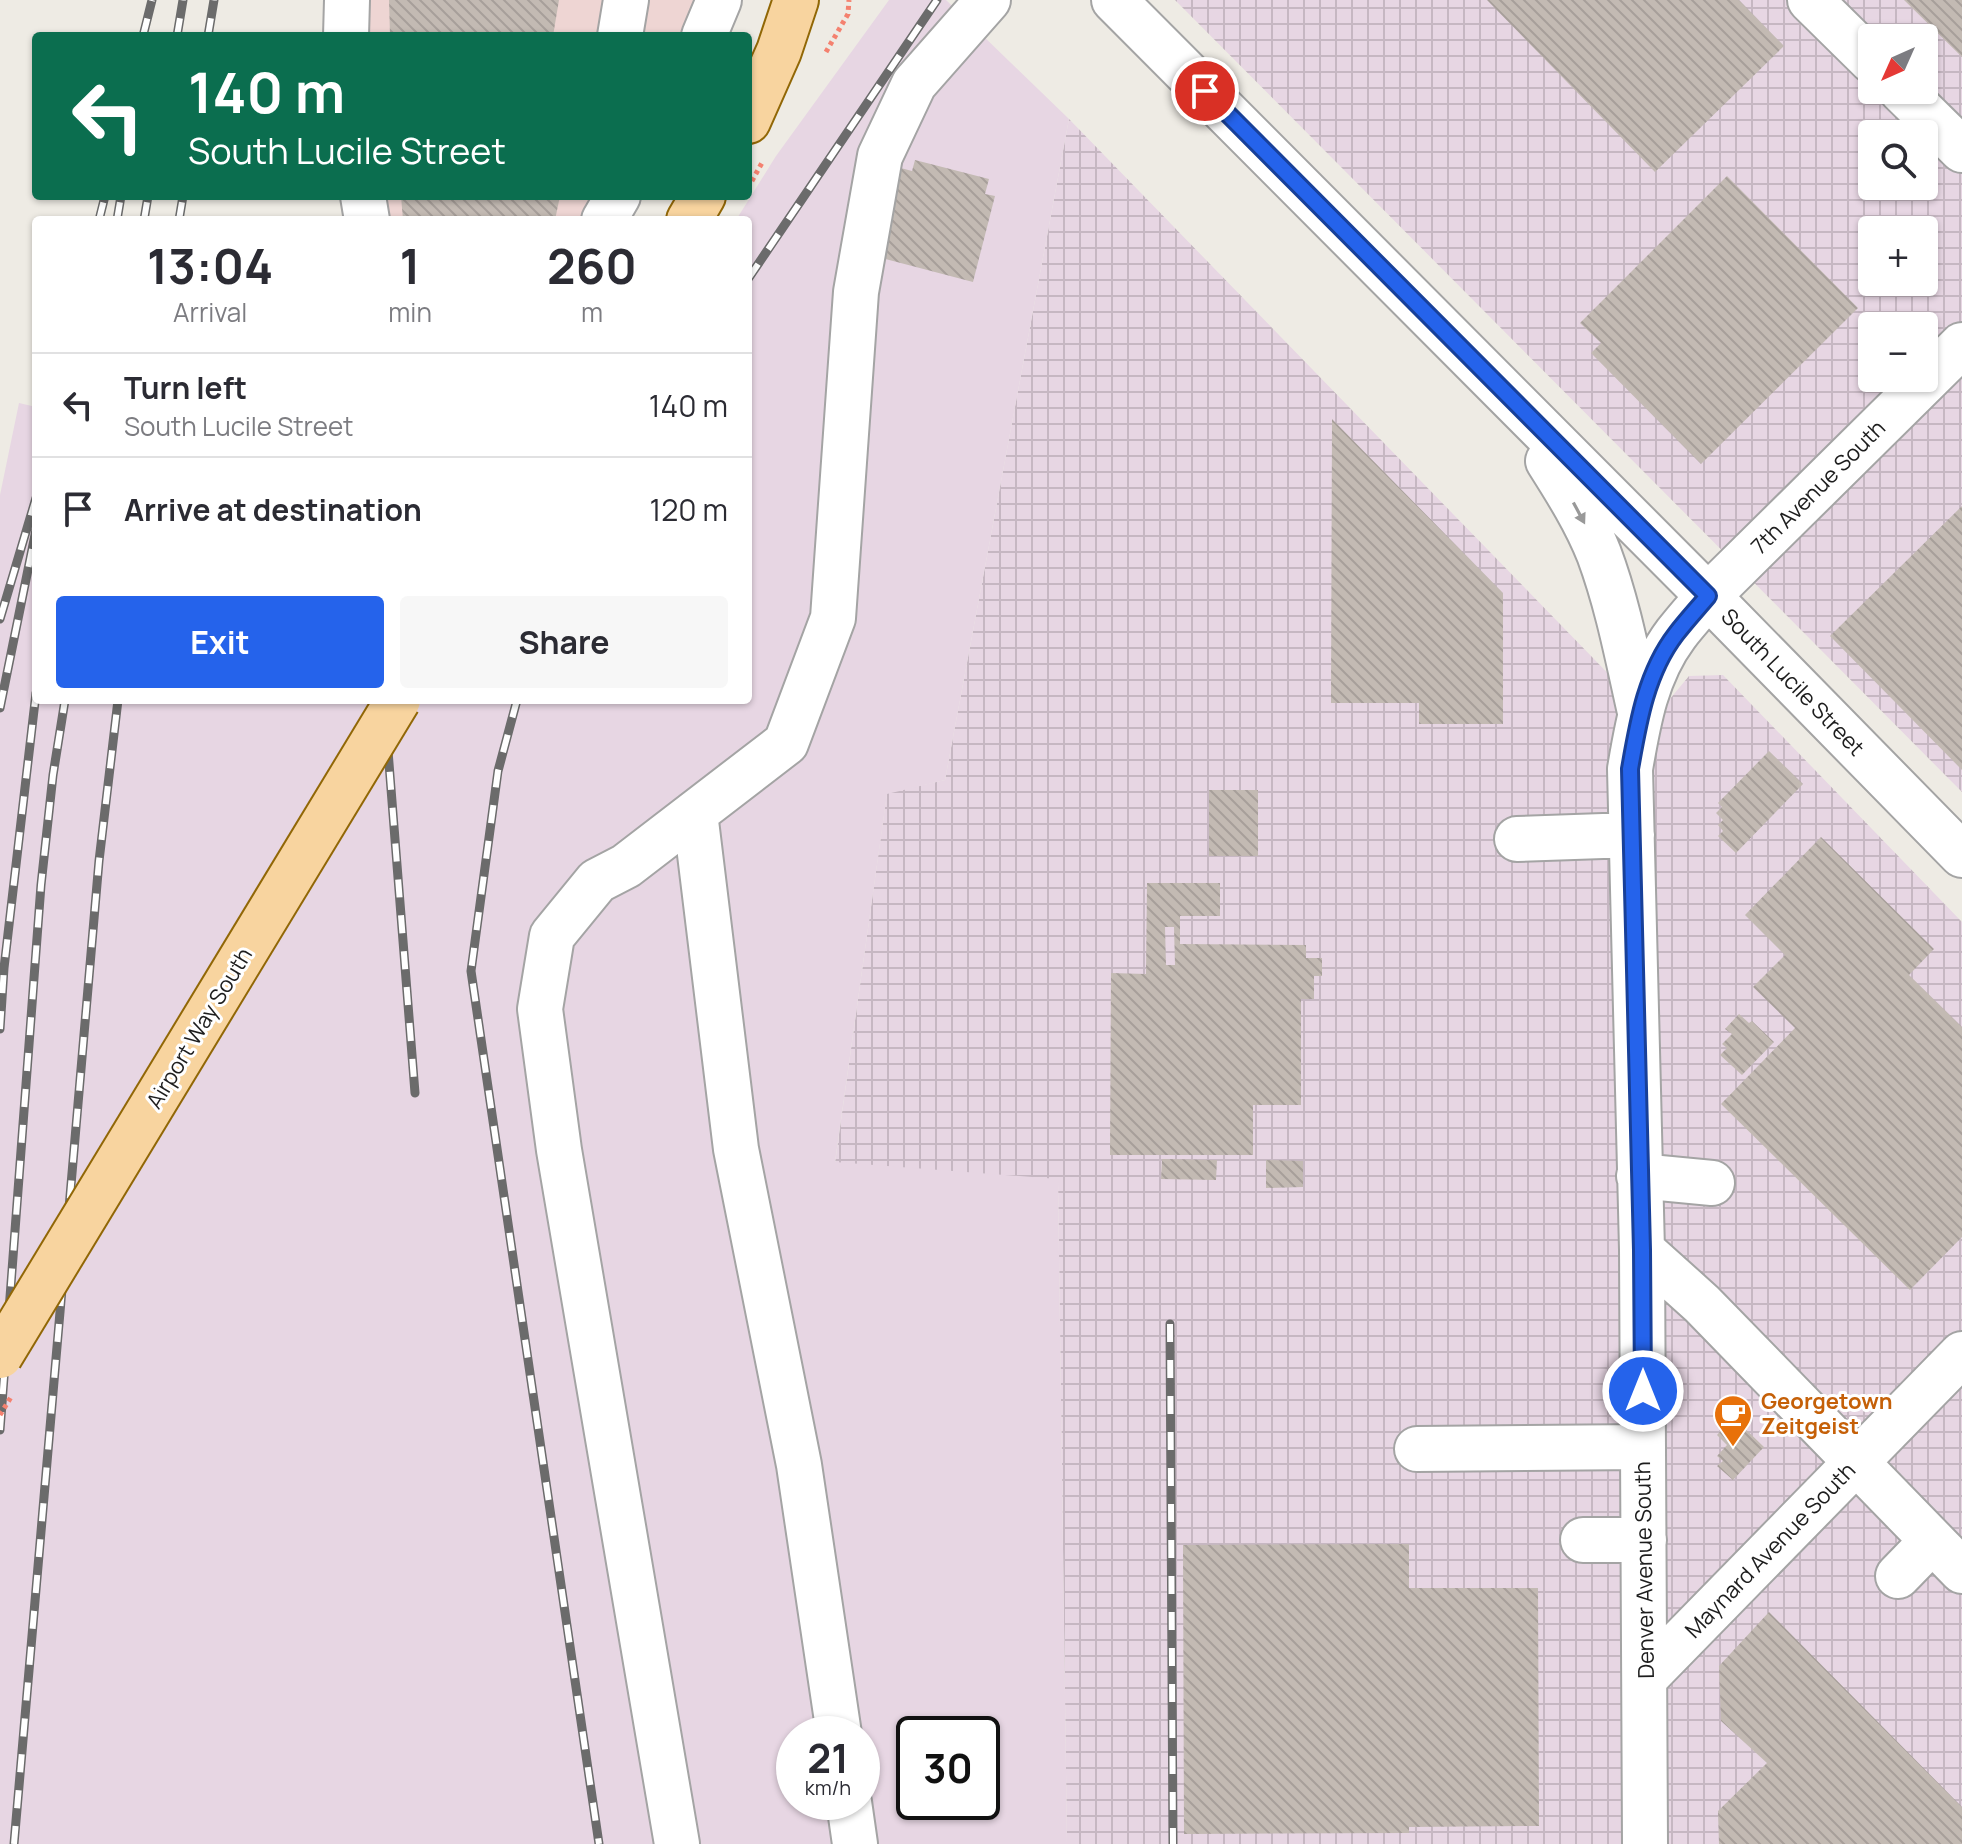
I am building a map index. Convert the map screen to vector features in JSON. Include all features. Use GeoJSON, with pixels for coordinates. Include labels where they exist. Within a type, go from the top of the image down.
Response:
{"type":"FeatureCollection","features":[{"type":"Feature","properties":{"kind":"main road"},"geometry":{"type":"LineString","coordinates":[[752,116],[800,56],[796,0]]}},
{"type":"Feature","properties":{"kind":"main road","name":"Airport Way South"},"geometry":{"type":"LineString","coordinates":[[0,1356],[396,704]]}},
{"type":"Feature","properties":{"kind":"street"},"geometry":{"type":"LineString","coordinates":[[346,32],[347,0]]}},
{"type":"Feature","properties":{"kind":"street"},"geometry":{"type":"LineString","coordinates":[[621,32],[626,0]]}},
{"type":"Feature","properties":{"kind":"street"},"geometry":{"type":"LineString","coordinates":[[706,32],[719,0]]}},
{"type":"Feature","properties":{"kind":"street"},"geometry":{"type":"LineString","coordinates":[[677,1844],[559,1150],[540,1009],[552,936],[597,881],[626,866],[786,743],[833,618],[856,292],[880,156],[914,84],[988,0]]}},
{"type":"Feature","properties":{"kind":"street","name":"South Lucile Street"},"geometry":{"type":"LineString","coordinates":[[1114,0],[1962,855]]}},
{"type":"Feature","properties":{"kind":"street"},"geometry":{"type":"LineString","coordinates":[[1810,0],[1858,47]]}},
{"type":"Feature","properties":{"kind":"street"},"geometry":{"type":"LineString","coordinates":[[1915,104],[1962,150]]}},
{"type":"Feature","properties":{"kind":"street","name":"7th Avenue South"},"geometry":{"type":"LineString","coordinates":[[1708,596],[1962,345]]}},
{"type":"Feature","properties":{"kind":"street"},"geometry":{"type":"LineString","coordinates":[[1490,377],[1578,509],[1598,552],[1613,599],[1640,712]]}},
{"type":"Feature","properties":{"kind":"street","name":"Denver Avenue South"},"geometry":{"type":"LineString","coordinates":[[1645,1844],[1642,1250],[1630,769],[1640,712],[1655,670],[1674,636],[1708,596]]}},
{"type":"Feature","properties":{"kind":"street"},"geometry":{"type":"LineString","coordinates":[[695,813],[736,1149],[799,1465],[836,1716]]}},
{"type":"Feature","properties":{"kind":"street"},"geometry":{"type":"LineString","coordinates":[[1517,839],[1632,835]]}},
{"type":"Feature","properties":{"kind":"street"},"geometry":{"type":"LineString","coordinates":[[1639,1176],[1712,1183]]}},
{"type":"Feature","properties":{"kind":"street"},"geometry":{"type":"LineString","coordinates":[[1642,1250],[1702,1304],[1962,1571]]}},
{"type":"Feature","properties":{"kind":"street","name":"Maynard Avenue South"},"geometry":{"type":"LineString","coordinates":[[1646,1677],[1962,1354]]}},
{"type":"Feature","properties":{"kind":"street"},"geometry":{"type":"LineString","coordinates":[[1417,1449],[1643,1447]]}},
{"type":"Feature","properties":{"kind":"street"},"geometry":{"type":"LineString","coordinates":[[1583,1540],[1644,1540]]}},
{"type":"Feature","properties":{"kind":"street"},"geometry":{"type":"LineString","coordinates":[[1898,1576],[1932,1541]]}},
{"type":"Feature","properties":{"kind":"street"},"geometry":{"type":"LineString","coordinates":[[852,1820],[855,1844]]}},
{"type":"Feature","properties":{"kind":"path"},"geometry":{"type":"LineString","coordinates":[[800,56],[848,14],[849,0]]}},
{"type":"Feature","properties":{"kind":"shaded area"},"geometry":{"type":"Polygon","coordinates":[[[338,0],[738,0],[722,32],[339,32],[338,0]]]}},
{"type":"Feature","properties":{"kind":"shaded area"},"geometry":{"type":"Polygon","coordinates":[[[889,0],[946,0],[1069,119],[945,780],[887,794],[835,1162],[1058,1179],[1067,1844],[0,1844],[0,495],[19,403],[32,406],[32,704],[752,704],[752,216],[738,216],[748,200],[752,200],[752,194],[776,156],[889,0]]]}},
{"type":"Feature","properties":{"kind":"shaded area"},"geometry":{"type":"Polygon","coordinates":[[[1175,0],[1962,0],[1962,792],[1175,0]]]}},
{"type":"Feature","properties":{"kind":"shaded area"},"geometry":{"type":"Polygon","coordinates":[[[1069,119],[1661,728],[1669,700],[1689,676],[1723,675],[1962,922],[1962,1844],[1067,1844],[1058,1180],[835,1163],[887,793],[945,780],[1069,119]]]}},
{"type":"Feature","properties":{"kind":"shaded area"},"geometry":{"type":"Polygon","coordinates":[[[342,200],[620,200],[610,216],[343,216],[342,200]]]}},
{"type":"Feature","properties":{"kind":"building"},"geometry":{"type":"Polygon","coordinates":[[[389,0],[559,0],[554,32],[390,32],[389,0]]]}},
{"type":"Feature","properties":{"kind":"building"},"geometry":{"type":"Polygon","coordinates":[[[1487,0],[1739,0],[1784,46],[1655,172],[1487,0]]]}},
{"type":"Feature","properties":{"kind":"building"},"geometry":{"type":"Polygon","coordinates":[[[1904,0],[1962,0],[1962,57],[1938,33],[1938,24],[1928,24],[1904,0]]]}},
{"type":"Feature","properties":{"kind":"building"},"geometry":{"type":"Polygon","coordinates":[[[915,160],[989,179],[985,194],[995,196],[973,282],[874,256],[897,167],[912,171],[915,160]]]}},
{"type":"Feature","properties":{"kind":"building"},"geometry":{"type":"Polygon","coordinates":[[[1727,176],[1858,308],[1701,464],[1591,353],[1601,343],[1580,323],[1727,176]]]}},
{"type":"Feature","properties":{"kind":"building"},"geometry":{"type":"Polygon","coordinates":[[[401,200],[559,200],[556,216],[403,216],[401,200]]]}},
{"type":"Feature","properties":{"kind":"building"},"geometry":{"type":"Polygon","coordinates":[[[1332,419],[1503,593],[1503,724],[1419,724],[1419,703],[1331,703],[1332,419]]]}},
{"type":"Feature","properties":{"kind":"building"},"geometry":{"type":"Polygon","coordinates":[[[1962,506],[1962,770],[1830,636],[1962,506]]]}},
{"type":"Feature","properties":{"kind":"building"},"geometry":{"type":"Polygon","coordinates":[[[1769,751],[1803,784],[1736,853],[1718,836],[1723,831],[1718,825],[1723,820],[1716,813],[1722,807],[1718,803],[1769,751]]]}},
{"type":"Feature","properties":{"kind":"building"},"geometry":{"type":"Polygon","coordinates":[[[1209,790],[1258,790],[1258,856],[1209,856],[1209,790]]]}},
{"type":"Feature","properties":{"kind":"building"},"geometry":{"type":"Polygon","coordinates":[[[1821,837],[1934,949],[1909,975],[1962,1027],[1962,1237],[1910,1290],[1721,1104],[1795,1028],[1753,987],[1785,955],[1745,915],[1821,837]]]}},
{"type":"Feature","properties":{"kind":"building"},"geometry":{"type":"Polygon","coordinates":[[[1147,883],[1220,883],[1220,916],[1180,916],[1180,944],[1306,945],[1306,958],[1322,958],[1322,976],[1314,976],[1314,999],[1301,999],[1301,1105],[1253,1105],[1253,1155],[1110,1155],[1111,973],[1146,974],[1147,883]],[[1165,927],[1166,965],[1175,965],[1174,927],[1165,927]]]}},
{"type":"Feature","properties":{"kind":"building"},"geometry":{"type":"Polygon","coordinates":[[[1739,1014],[1749,1023],[1752,1021],[1774,1042],[1742,1075],[1720,1055],[1727,1048],[1722,1044],[1732,1034],[1725,1029],[1739,1014]]]}},
{"type":"Feature","properties":{"kind":"building"},"geometry":{"type":"Polygon","coordinates":[[[1162,1159],[1217,1160],[1216,1180],[1161,1179],[1162,1159]]]}},
{"type":"Feature","properties":{"kind":"building"},"geometry":{"type":"Polygon","coordinates":[[[1266,1160],[1303,1161],[1303,1187],[1266,1188],[1266,1160]]]}},
{"type":"Feature","properties":{"kind":"building"},"geometry":{"type":"Polygon","coordinates":[[[1733,1417],[1764,1447],[1733,1480],[1717,1466],[1723,1461],[1717,1456],[1727,1445],[1717,1435],[1733,1417]]]}},
{"type":"Feature","properties":{"kind":"building"},"geometry":{"type":"Polygon","coordinates":[[[1409,1544],[1409,1588],[1538,1588],[1539,1826],[1409,1827],[1409,1833],[1184,1834],[1183,1545],[1409,1544]]]}},
{"type":"Feature","properties":{"kind":"building"},"geometry":{"type":"Polygon","coordinates":[[[1769,1612],[1962,1807],[1962,1844],[1719,1844],[1718,1811],[1767,1763],[1721,1721],[1719,1666],[1769,1612]]]}},
{"type":"Feature","properties":{"kind":"railway"},"geometry":{"type":"LineString","coordinates":[[144,32],[152,0]]}},
{"type":"Feature","properties":{"kind":"railway"},"geometry":{"type":"LineString","coordinates":[[178,32],[183,0]]}},
{"type":"Feature","properties":{"kind":"railway"},"geometry":{"type":"LineString","coordinates":[[209,32],[214,0]]}},
{"type":"Feature","properties":{"kind":"railway"},"geometry":{"type":"LineString","coordinates":[[752,273],[937,0]]}},
{"type":"Feature","properties":{"kind":"railway"},"geometry":{"type":"LineString","coordinates":[[100,216],[104,200]]}},
{"type":"Feature","properties":{"kind":"railway"},"geometry":{"type":"LineString","coordinates":[[118,216],[120,200]]}},
{"type":"Feature","properties":{"kind":"railway"},"geometry":{"type":"LineString","coordinates":[[145,216],[147,200]]}},
{"type":"Feature","properties":{"kind":"railway"},"geometry":{"type":"LineString","coordinates":[[180,216],[182,200]]}},
{"type":"Feature","properties":{"kind":"railway"},"geometry":{"type":"LineString","coordinates":[[0,619],[32,511]]}},
{"type":"Feature","properties":{"kind":"railway"},"geometry":{"type":"LineString","coordinates":[[0,708],[32,550]]}},
{"type":"Feature","properties":{"kind":"railway"},"geometry":{"type":"LineString","coordinates":[[0,1029],[4,968],[35,704]]}},
{"type":"Feature","properties":{"kind":"railway"},"geometry":{"type":"LineString","coordinates":[[0,1430],[41,885],[64,704]]}},
{"type":"Feature","properties":{"kind":"railway"},"geometry":{"type":"LineString","coordinates":[[14,1844],[99,861],[118,704]]}},
{"type":"Feature","properties":{"kind":"railway"},"geometry":{"type":"LineString","coordinates":[[384,704],[415,1093]]}},
{"type":"Feature","properties":{"kind":"railway"},"geometry":{"type":"LineString","coordinates":[[516,704],[498,771],[471,971],[599,1844]]}},
{"type":"Feature","properties":{"kind":"railway"},"geometry":{"type":"LineString","coordinates":[[1170,1324],[1173,1844]]}},
{"type":"Feature","properties":{"kind":"place","name":"Georgetown Zeitgeist"},"geometry":{"type":"Point","coordinates":[1733,1448]}},
{"type":"Feature","properties":{"kind":"route"},"geometry":{"type":"LineString","coordinates":[[1205,91],[1708,596],[1674,636],[1655,670],[1640,712],[1630,769],[1643,1391]]}}]}
